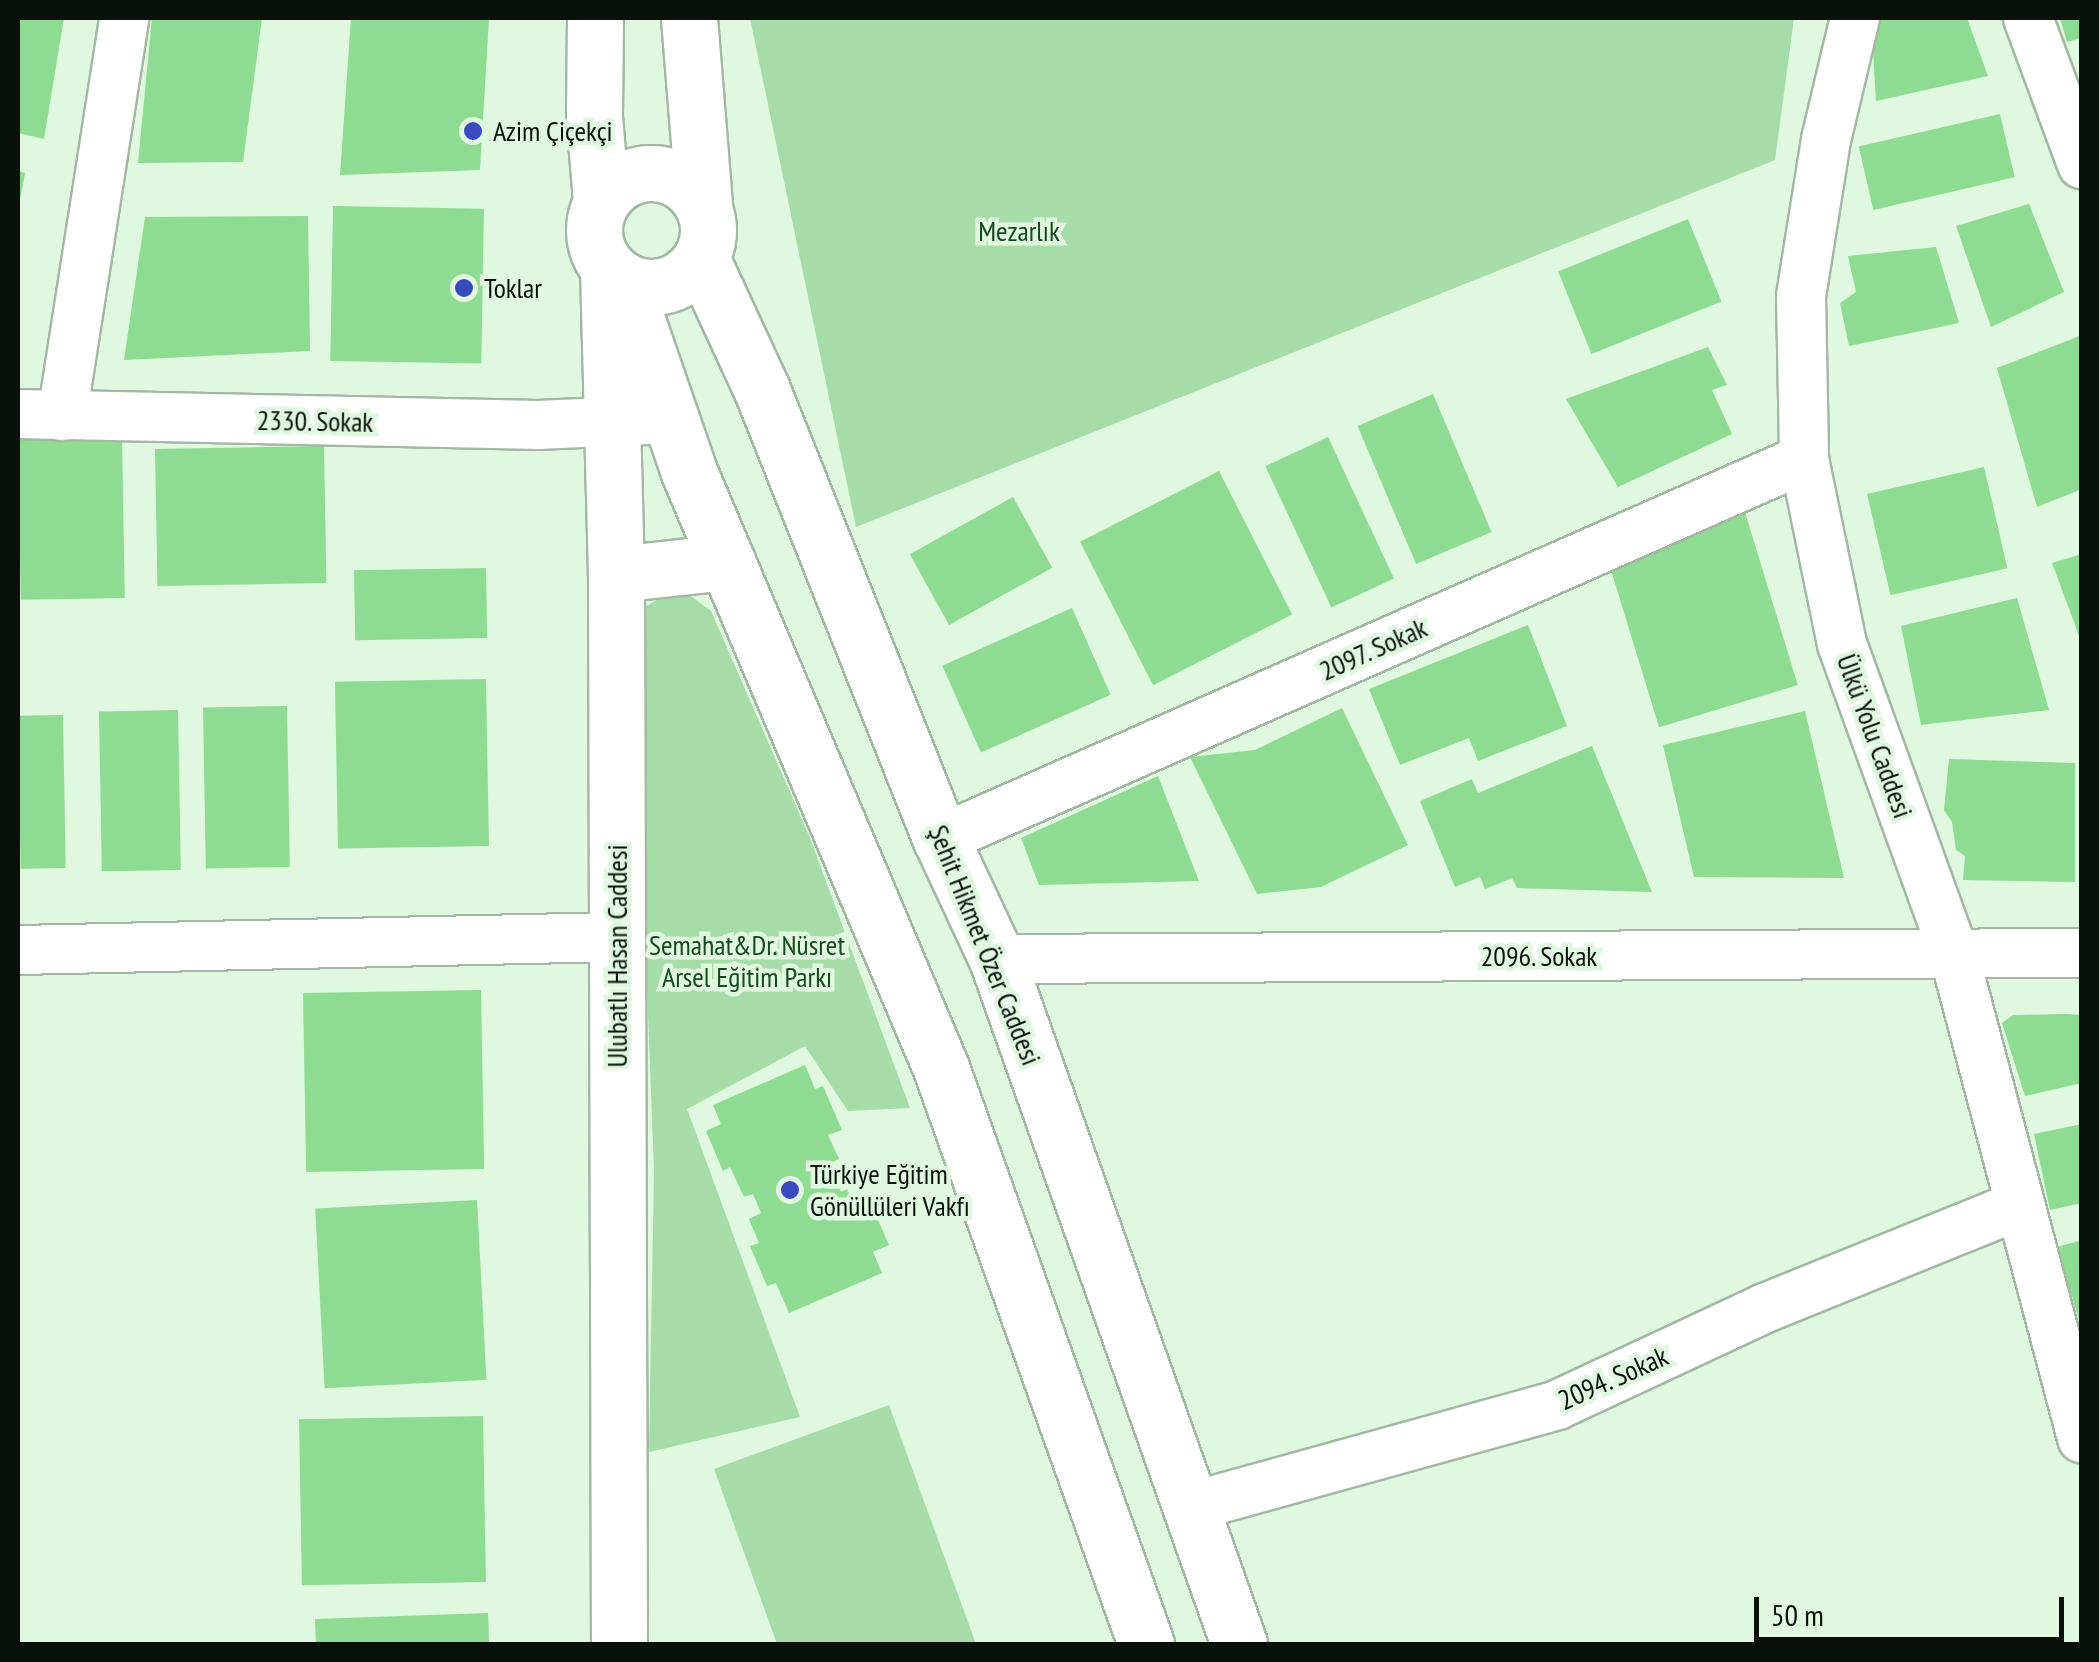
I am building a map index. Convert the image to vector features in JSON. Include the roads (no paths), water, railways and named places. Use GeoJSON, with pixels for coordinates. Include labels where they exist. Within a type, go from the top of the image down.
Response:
{"type":"FeatureCollection","features":[{"type":"Feature","properties":{"kind":"main road"},"geometry":{"type":"LineString","coordinates":[[595,18],[594,116],[601,201],[594,236],[616,274],[727,562],[941,1068],[1146,1644]]}},
{"type":"Feature","properties":{"kind":"main road","name":"Şehit Hikmet Özer Caddesi"},"geometry":{"type":"LineString","coordinates":[[689,18],[702,232],[942,839],[997,958],[1239,1644]]}},
{"type":"Feature","properties":{"kind":"main road"},"geometry":{"type":"LineString","coordinates":[[601,201],[628,177],[645,172],[680,180],[702,232],[675,282],[658,287],[616,274]]}},
{"type":"Feature","properties":{"kind":"main road","name":"Ulubatlı Hasan Caddesi"},"geometry":{"type":"LineString","coordinates":[[616,274],[612,425],[616,574],[619,1644]]}},
{"type":"Feature","properties":{"kind":"main road"},"geometry":{"type":"LineString","coordinates":[[616,574],[727,562]]}},
{"type":"Feature","properties":{"kind":"street"},"geometry":{"type":"LineString","coordinates":[[40,415],[124,18]]}},
{"type":"Feature","properties":{"kind":"street","name":"Ülkü Yolu Caddesi"},"geometry":{"type":"LineString","coordinates":[[1855,18],[1826,140],[1801,296],[1804,460],[1842,644],[1954,954],[2082,1438]]}},
{"type":"Feature","properties":{"kind":"street"},"geometry":{"type":"LineString","coordinates":[[2028,18],[2082,164]]}},
{"type":"Feature","properties":{"kind":"street","name":"2330. Sokak"},"geometry":{"type":"LineString","coordinates":[[40,415],[612,425],[670,419]]}},
{"type":"Feature","properties":{"kind":"street","name":"2097. Sokak"},"geometry":{"type":"LineString","coordinates":[[942,839],[1804,460]]}},
{"type":"Feature","properties":{"kind":"street"},"geometry":{"type":"LineString","coordinates":[[18,950],[617,937]]}},
{"type":"Feature","properties":{"kind":"street","name":"2096. Sokak"},"geometry":{"type":"LineString","coordinates":[[997,958],[2082,953]]}},
{"type":"Feature","properties":{"kind":"street","name":"2094. Sokak"},"geometry":{"type":"LineString","coordinates":[[1190,1507],[1556,1404],[1765,1308],[2020,1206]]}},
{"type":"Feature","properties":{"kind":"place","name":"Azim Çiçekçi"},"geometry":{"type":"Point","coordinates":[473,131]}},
{"type":"Feature","properties":{"kind":"place","name":"Toklar"},"geometry":{"type":"Point","coordinates":[464,288]}},
{"type":"Feature","properties":{"kind":"place","name":"Türkiye Eğitim Gönüllüleri Vakfı"},"geometry":{"type":"Point","coordinates":[790,1190]}},
{"type":"Feature","properties":{"kind":"park label","name":"Mezarlık"},"geometry":{"type":"Point","coordinates":[1019,231]}},
{"type":"Feature","properties":{"kind":"park label","name":"Semahat&Dr. Nüsret Arsel Eğitim Parkı"},"geometry":{"type":"Point","coordinates":[747,961]}}]}
